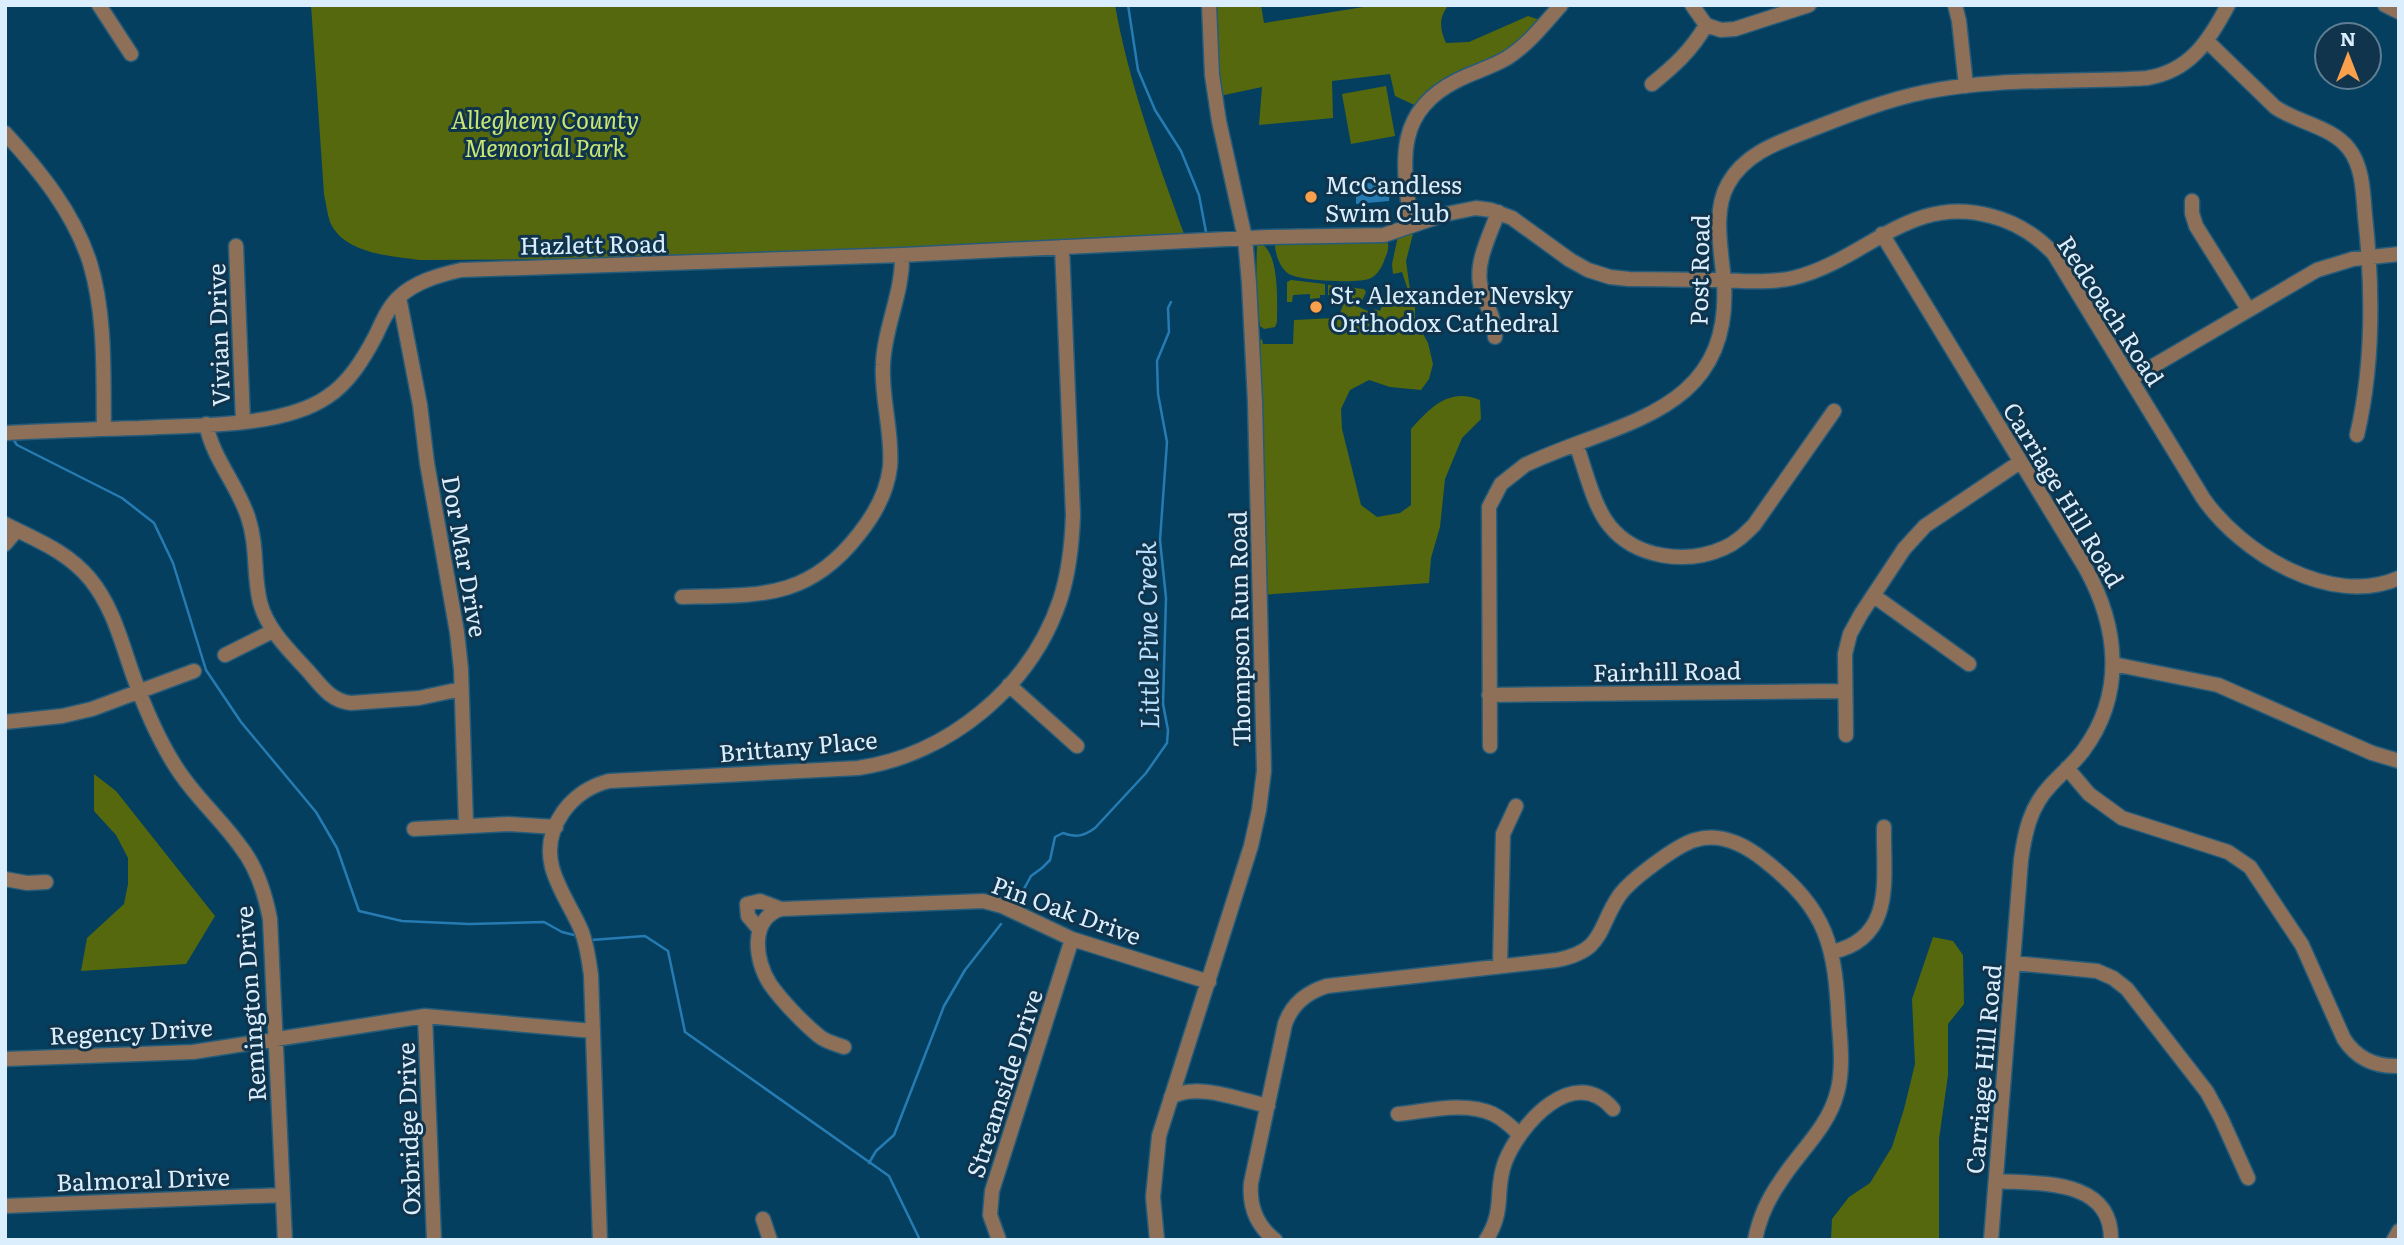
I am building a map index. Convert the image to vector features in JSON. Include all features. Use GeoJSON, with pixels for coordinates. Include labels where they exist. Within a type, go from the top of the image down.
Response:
{"type":"FeatureCollection","features":[{"type":"Feature","properties":{"kind":"street"},"geometry":{"type":"LineString","coordinates":[[99,5],[131,54]]}},
{"type":"Feature","properties":{"kind":"street","name":"Thompson Run Road"},"geometry":{"type":"LineString","coordinates":[[1157,1240],[1153,1197],[1160,1136],[1251,846],[1264,771],[1255,402],[1245,238],[1215,97],[1209,5]]}},
{"type":"Feature","properties":{"kind":"street"},"geometry":{"type":"LineString","coordinates":[[1411,224],[1405,176],[1406,150],[1409,130],[1417,113],[1447,86],[1516,52],[1536,35],[1561,5]]}},
{"type":"Feature","properties":{"kind":"street"},"geometry":{"type":"LineString","coordinates":[[1692,5],[1706,25],[1721,30],[1735,29],[1809,5]]}},
{"type":"Feature","properties":{"kind":"street"},"geometry":{"type":"LineString","coordinates":[[1955,5],[1966,86]]}},
{"type":"Feature","properties":{"kind":"street","name":"Post Road"},"geometry":{"type":"LineString","coordinates":[[1490,746],[1489,517],[1492,499],[1507,478],[1525,465],[1661,408],[1692,385],[1706,368],[1716,349],[1724,316],[1720,225],[1723,199],[1731,179],[1756,154],[1776,143],[1875,106],[1926,92],[1966,86],[2153,77],[2183,65],[2208,42],[2228,5]]}},
{"type":"Feature","properties":{"kind":"street"},"geometry":{"type":"LineString","coordinates":[[2385,5],[2399,12]]}},
{"type":"Feature","properties":{"kind":"street"},"geometry":{"type":"LineString","coordinates":[[1652,84],[1685,56],[1706,25]]}},
{"type":"Feature","properties":{"kind":"street"},"geometry":{"type":"LineString","coordinates":[[2208,42],[2274,107],[2335,136],[2351,152],[2358,165],[2370,257],[2368,377],[2357,435]]}},
{"type":"Feature","properties":{"kind":"street"},"geometry":{"type":"LineString","coordinates":[[5,133],[28,158],[60,201],[89,261],[100,313],[104,429]]}},
{"type":"Feature","properties":{"kind":"street"},"geometry":{"type":"LineString","coordinates":[[2192,201],[2196,226],[2248,309]]}},
{"type":"Feature","properties":{"kind":"street","name":"Redcoach Road"},"geometry":{"type":"LineString","coordinates":[[1245,238],[1384,234],[1411,224],[1476,208],[1498,212],[1519,222],[1579,266],[1602,275],[1629,279],[1772,281],[1797,277],[1832,263],[1912,219],[1949,212],[1988,215],[2025,231],[2048,248],[2059,262],[2220,521],[2250,546],[2301,573],[2332,584],[2367,587],[2399,578]]}},
{"type":"Feature","properties":{"kind":"street"},"geometry":{"type":"LineString","coordinates":[[1495,337],[1495,322],[1479,279],[1480,266],[1498,212]]}},
{"type":"Feature","properties":{"kind":"street","name":"Carriage Hill Road"},"geometry":{"type":"LineString","coordinates":[[1882,234],[2100,595],[2111,630],[2113,664],[2098,726],[2082,752],[2040,797],[2026,828],[2021,860],[1991,1240]]}},
{"type":"Feature","properties":{"kind":"street","name":"Hazlett Road"},"geometry":{"type":"LineString","coordinates":[[9,433],[206,424],[289,414],[318,403],[337,390],[354,371],[399,297],[437,276],[476,269],[902,255],[1245,238]]}},
{"type":"Feature","properties":{"kind":"street","name":"Vivian Drive"},"geometry":{"type":"LineString","coordinates":[[236,247],[243,421]]}},
{"type":"Feature","properties":{"kind":"street","name":"Brittany Place"},"geometry":{"type":"LineString","coordinates":[[600,1240],[590,975],[584,938],[552,867],[550,851],[556,827],[575,797],[588,788],[609,781],[858,768],[894,760],[931,745],[958,729],[992,703],[1009,685],[1052,619],[1062,592],[1070,556],[1073,515],[1062,247]]}},
{"type":"Feature","properties":{"kind":"street"},"geometry":{"type":"LineString","coordinates":[[2131,379],[2317,270],[2342,261],[2399,254]]}},
{"type":"Feature","properties":{"kind":"street"},"geometry":{"type":"LineString","coordinates":[[682,597],[760,593],[805,582],[836,561],[872,517],[882,498],[889,471],[890,450],[883,363],[902,277],[902,255]]}},
{"type":"Feature","properties":{"kind":"street","name":"Dor Mar Drive"},"geometry":{"type":"LineString","coordinates":[[399,297],[420,405],[427,463],[457,632],[466,825]]}},
{"type":"Feature","properties":{"kind":"street"},"geometry":{"type":"LineString","coordinates":[[1576,444],[1603,516],[1612,528],[1631,544],[1647,552],[1662,556],[1696,556],[1724,548],[1744,535],[1834,411]]}},
{"type":"Feature","properties":{"kind":"street"},"geometry":{"type":"LineString","coordinates":[[206,424],[212,449],[242,500],[248,516],[256,552],[260,602],[273,631],[329,695],[339,701],[351,703],[409,699],[461,689]]}},
{"type":"Feature","properties":{"kind":"street"},"geometry":{"type":"LineString","coordinates":[[1846,735],[1845,654],[1854,625],[1904,549],[1925,526],[2020,462]]}},
{"type":"Feature","properties":{"kind":"street"},"geometry":{"type":"LineString","coordinates":[[5,544],[11,527]]}},
{"type":"Feature","properties":{"kind":"street","name":"Remington Drive"},"geometry":{"type":"LineString","coordinates":[[11,527],[67,556],[96,587],[111,612],[140,692],[160,740],[175,767],[239,844],[259,878],[270,919],[285,1240]]}},
{"type":"Feature","properties":{"kind":"street"},"geometry":{"type":"LineString","coordinates":[[1874,596],[1969,664]]}},
{"type":"Feature","properties":{"kind":"street"},"geometry":{"type":"LineString","coordinates":[[225,655],[273,631]]}},
{"type":"Feature","properties":{"kind":"street"},"geometry":{"type":"LineString","coordinates":[[2113,664],[2218,685],[2372,753],[2399,761]]}},
{"type":"Feature","properties":{"kind":"street"},"geometry":{"type":"LineString","coordinates":[[5,722],[75,713],[194,671]]}},
{"type":"Feature","properties":{"kind":"street"},"geometry":{"type":"LineString","coordinates":[[1009,685],[1077,746]]}},
{"type":"Feature","properties":{"kind":"street","name":"Fairhill Road"},"geometry":{"type":"LineString","coordinates":[[1489,695],[1844,691]]}},
{"type":"Feature","properties":{"kind":"street"},"geometry":{"type":"LineString","coordinates":[[2067,768],[2089,794],[2122,818],[2228,852],[2250,867],[2302,945],[2348,1044],[2356,1054],[2372,1063],[2399,1066]]}},
{"type":"Feature","properties":{"kind":"street"},"geometry":{"type":"LineString","coordinates":[[1500,966],[1503,834],[1516,806]]}},
{"type":"Feature","properties":{"kind":"street"},"geometry":{"type":"LineString","coordinates":[[414,828],[508,824],[556,827]]}},
{"type":"Feature","properties":{"kind":"street"},"geometry":{"type":"LineString","coordinates":[[1832,952],[1859,943],[1873,928],[1879,916],[1882,903],[1884,827]]}},
{"type":"Feature","properties":{"kind":"street"},"geometry":{"type":"LineString","coordinates":[[1275,1240],[1259,1222],[1250,1197],[1253,1175],[1287,1018],[1309,993],[1337,984],[1557,960],[1585,950],[1598,939],[1617,899],[1630,883],[1682,845],[1696,839],[1709,838],[1729,840],[1744,846],[1786,878],[1814,910],[1832,952],[1836,971],[1840,1041],[1838,1091],[1828,1115],[1775,1190],[1762,1215],[1755,1240]]}},
{"type":"Feature","properties":{"kind":"street"},"geometry":{"type":"LineString","coordinates":[[5,878],[27,883],[47,882]]}},
{"type":"Feature","properties":{"kind":"street","name":"Pin Oak Drive"},"geometry":{"type":"LineString","coordinates":[[844,1047],[820,1037],[773,988],[761,964],[759,929],[748,916],[747,904],[760,901],[781,909],[977,900],[1002,906],[1072,939],[1209,982]]}},
{"type":"Feature","properties":{"kind":"street"},"geometry":{"type":"LineString","coordinates":[[759,929],[768,916],[781,909]]}},
{"type":"Feature","properties":{"kind":"street","name":"Streamside Drive"},"geometry":{"type":"LineString","coordinates":[[999,1240],[992,1226],[990,1208],[995,1181],[1072,939]]}},
{"type":"Feature","properties":{"kind":"street"},"geometry":{"type":"LineString","coordinates":[[2013,963],[2097,971],[2113,978],[2127,989],[2207,1092],[2248,1178]]}},
{"type":"Feature","properties":{"kind":"street","name":"Regency Drive"},"geometry":{"type":"LineString","coordinates":[[5,1059],[193,1052],[425,1016],[593,1031]]}},
{"type":"Feature","properties":{"kind":"street","name":"Oxbridge Drive"},"geometry":{"type":"LineString","coordinates":[[425,1016],[434,1240]]}},
{"type":"Feature","properties":{"kind":"street"},"geometry":{"type":"LineString","coordinates":[[1180,1069],[1187,1083],[1196,1090]]}},
{"type":"Feature","properties":{"kind":"street"},"geometry":{"type":"LineString","coordinates":[[1171,1097],[1181,1092],[1196,1090],[1268,1106]]}},
{"type":"Feature","properties":{"kind":"street"},"geometry":{"type":"LineString","coordinates":[[1486,1240],[1498,1216],[1504,1164],[1520,1135],[1549,1104],[1568,1095],[1583,1092],[1593,1094],[1614,1109]]}},
{"type":"Feature","properties":{"kind":"street"},"geometry":{"type":"LineString","coordinates":[[1398,1114],[1458,1108],[1478,1109],[1498,1117],[1520,1135]]}},
{"type":"Feature","properties":{"kind":"street"},"geometry":{"type":"LineString","coordinates":[[1996,1181],[2062,1185],[2090,1196],[2103,1210],[2109,1223],[2111,1240]]}},
{"type":"Feature","properties":{"kind":"street","name":"Balmoral Drive"},"geometry":{"type":"LineString","coordinates":[[5,1206],[283,1195]]}},
{"type":"Feature","properties":{"kind":"street"},"geometry":{"type":"LineString","coordinates":[[763,1219],[770,1240]]}},
{"type":"Feature","properties":{"kind":"street"},"geometry":{"type":"LineString","coordinates":[[2395,1240],[2399,1231]]}},
{"type":"Feature","properties":{"kind":"green space","name":"Allegheny County Memorial Park"},"geometry":{"type":"Polygon","coordinates":[[[311,5],[1115,5],[1136,92],[1184,234],[709,258],[420,260],[369,252],[346,241],[337,233],[328,215],[324,194],[311,5]]]}},
{"type":"Feature","properties":{"kind":"green space"},"geometry":{"type":"Polygon","coordinates":[[[1209,5],[1261,5],[1264,23],[1376,5],[1449,5],[1441,24],[1446,43],[1469,42],[1528,16],[1546,22],[1536,35],[1421,108],[1395,96],[1390,74],[1332,81],[1333,118],[1259,125],[1262,87],[1215,97],[1209,5]]]}},
{"type":"Feature","properties":{"kind":"green space"},"geometry":{"type":"Polygon","coordinates":[[[1386,86],[1395,136],[1351,144],[1342,94],[1386,86]]]}},
{"type":"Feature","properties":{"kind":"green space"},"geometry":{"type":"Polygon","coordinates":[[[1414,230],[1406,261],[1411,297],[1415,300],[1415,319],[1428,343],[1433,364],[1429,379],[1421,390],[1390,387],[1369,380],[1350,390],[1341,409],[1342,429],[1361,505],[1377,517],[1400,513],[1411,505],[1411,429],[1433,407],[1450,398],[1459,396],[1480,400],[1481,419],[1462,438],[1445,479],[1440,527],[1431,558],[1429,583],[1260,595],[1262,401],[1259,341],[1262,339],[1263,344],[1293,344],[1294,320],[1335,318],[1343,305],[1335,302],[1334,295],[1328,295],[1328,285],[1364,289],[1366,292],[1359,307],[1372,313],[1375,309],[1380,311],[1387,291],[1396,293],[1408,290],[1402,272],[1393,274],[1392,264],[1398,236],[1414,230]]]}},
{"type":"Feature","properties":{"kind":"green space"},"geometry":{"type":"Polygon","coordinates":[[[1387,240],[1388,251],[1379,271],[1371,278],[1356,281],[1317,280],[1289,274],[1279,262],[1275,246],[1276,243],[1387,240]]]}},
{"type":"Feature","properties":{"kind":"green space"},"geometry":{"type":"Polygon","coordinates":[[[1260,243],[1271,256],[1277,291],[1277,322],[1275,327],[1264,329],[1260,326],[1256,275],[1257,245],[1260,243]]]}},
{"type":"Feature","properties":{"kind":"green space"},"geometry":{"type":"Polygon","coordinates":[[[1291,280],[1325,284],[1325,295],[1310,299],[1310,294],[1293,295],[1292,302],[1287,302],[1287,282],[1291,280]]]}},
{"type":"Feature","properties":{"kind":"green space"},"geometry":{"type":"Polygon","coordinates":[[[94,774],[116,791],[215,916],[186,964],[81,971],[87,938],[124,904],[128,884],[128,858],[116,835],[94,811],[94,774]]]}},
{"type":"Feature","properties":{"kind":"green space"},"geometry":{"type":"Polygon","coordinates":[[[1933,937],[1953,941],[1963,955],[1964,1004],[1948,1024],[1948,1075],[1939,1139],[1939,1240],[1831,1240],[1832,1219],[1849,1197],[1870,1183],[1892,1147],[1915,1064],[1912,999],[1933,937]]]}},
{"type":"Feature","properties":{"kind":"water"},"geometry":{"type":"Polygon","coordinates":[[[1356,182],[1389,185],[1389,201],[1356,204],[1356,182]]]}},
{"type":"Feature","properties":{"kind":"waterway","name":"Little Pine Creek"},"geometry":{"type":"LineString","coordinates":[[1128,5],[1138,70],[1155,110],[1181,151],[1199,195],[1206,232]]}},
{"type":"Feature","properties":{"kind":"waterway","name":"Little Pine Creek"},"geometry":{"type":"LineString","coordinates":[[1019,898],[1031,876],[1050,860],[1055,837],[1063,833],[1080,835],[1095,828],[1146,773],[1167,743],[1168,730],[1163,704],[1166,598],[1160,540],[1167,442],[1158,394],[1157,361],[1169,332],[1168,308],[1171,302]]}},
{"type":"Feature","properties":{"kind":"waterway"},"geometry":{"type":"LineString","coordinates":[[13,439],[17,445],[122,498],[154,523],[173,563],[206,670],[241,722],[316,812],[337,848],[359,911],[402,921],[469,924],[544,922],[562,932],[578,936]]}},
{"type":"Feature","properties":{"kind":"waterway","name":"Little Pine Creek"},"geometry":{"type":"LineString","coordinates":[[869,1163],[876,1151],[894,1135],[944,1006],[965,970],[1001,924]]}},
{"type":"Feature","properties":{"kind":"waterway"},"geometry":{"type":"LineString","coordinates":[[591,940],[645,936],[668,951],[685,1032],[889,1176],[920,1240]]}},
{"type":"Feature","properties":{"kind":"place","name":"McCandless Swim Club"},"geometry":{"type":"Point","coordinates":[1311,197]}},
{"type":"Feature","properties":{"kind":"place","name":"St. Alexander Nevsky Orthodox Cathedral"},"geometry":{"type":"Point","coordinates":[1316,307]}}]}
